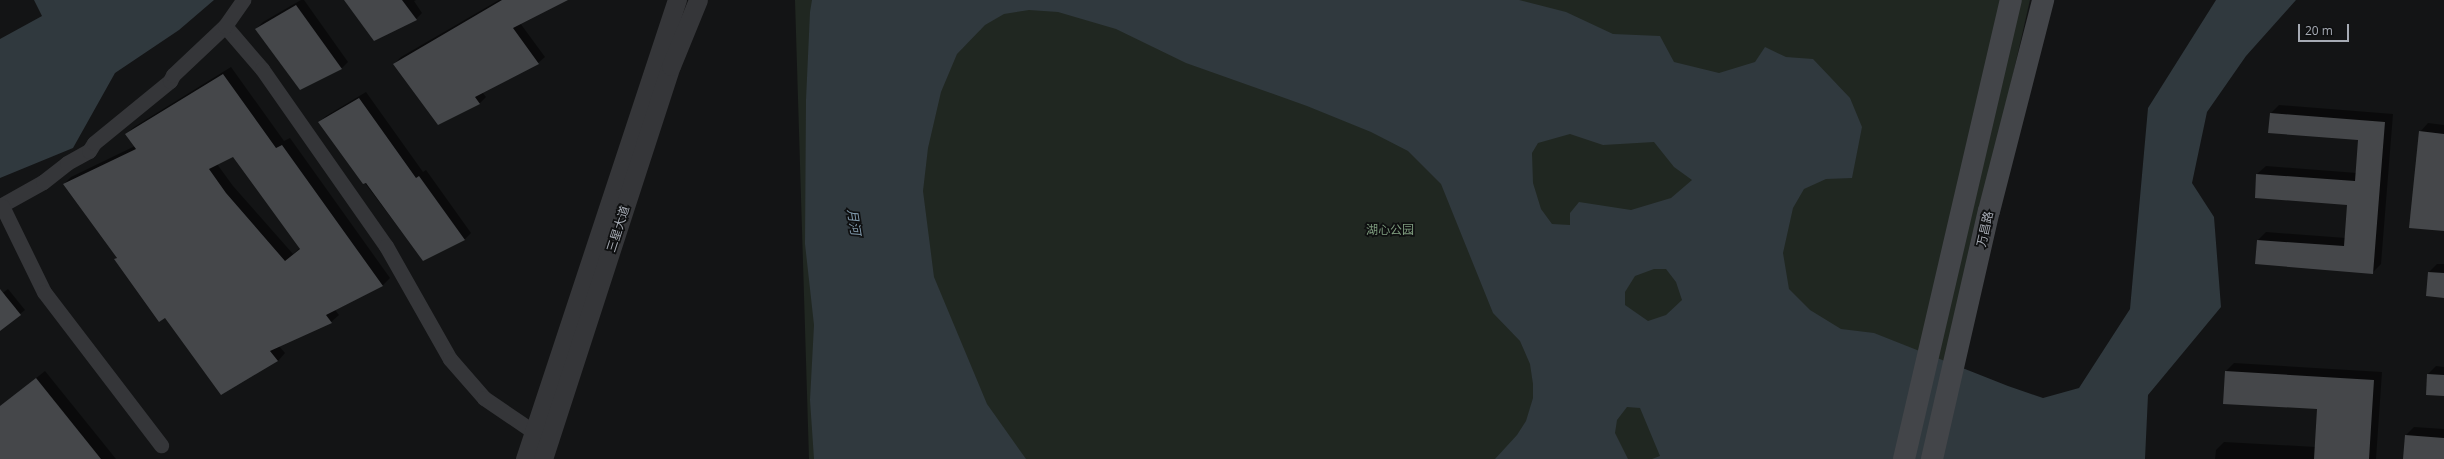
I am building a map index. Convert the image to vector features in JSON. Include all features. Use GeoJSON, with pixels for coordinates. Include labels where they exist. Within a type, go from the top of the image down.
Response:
{"type":"FeatureCollection","features":[{"type":"Feature","properties":{"kind":"main road"},"geometry":{"type":"LineString","coordinates":[[1904,459],[2011,0]]}},
{"type":"Feature","properties":{"kind":"main road","name":"万昌路"},"geometry":{"type":"LineString","coordinates":[[1932,459],[1989,211],[2043,0]]}},
{"type":"Feature","properties":{"kind":"street"},"geometry":{"type":"LineString","coordinates":[[161,446],[44,292],[1,206],[89,151],[94,143],[164,87],[225,26],[243,0]]}},
{"type":"Feature","properties":{"kind":"street","name":"三星大道"},"geometry":{"type":"LineString","coordinates":[[525,459],[677,0]]}},
{"type":"Feature","properties":{"kind":"street","name":"三星大道"},"geometry":{"type":"LineString","coordinates":[[543,459],[671,66],[698,0]]}},
{"type":"Feature","properties":{"kind":"street"},"geometry":{"type":"LineString","coordinates":[[225,26],[262,69],[386,246],[450,359],[484,398],[534,432]]}},
{"type":"Feature","properties":{"kind":"green space","name":"湖心公园"},"geometry":{"type":"Polygon","coordinates":[[[795,0],[2030,0],[1925,459],[809,459],[795,0]]]}},
{"type":"Feature","properties":{"kind":"water"},"geometry":{"type":"Polygon","coordinates":[[[34,0],[214,0],[179,30],[115,73],[73,148],[0,178],[0,39],[42,16],[34,0]]]}},
{"type":"Feature","properties":{"kind":"water","name":"月河"},"geometry":{"type":"Polygon","coordinates":[[[812,0],[1519,0],[1566,12],[1613,34],[1660,36],[1674,62],[1719,73],[1755,62],[1765,47],[1786,57],[1813,59],[1850,98],[1862,127],[1852,178],[1826,179],[1804,189],[1793,208],[1783,253],[1789,289],[1810,310],[1841,329],[1874,333],[2008,386],[2043,398],[2079,388],[2130,309],[2148,108],[2216,0],[2296,0],[2246,56],[2207,112],[2192,183],[2214,217],[2221,307],[2148,395],[2145,459],[1652,459],[1660,456],[1640,408],[1627,407],[1617,420],[1615,433],[1628,459],[1495,459],[1517,435],[1526,421],[1533,398],[1533,384],[1530,364],[1520,341],[1493,313],[1441,184],[1408,151],[1371,132],[1307,106],[1186,63],[1116,29],[1058,12],[1029,10],[1004,14],[985,25],[957,54],[941,92],[928,148],[923,191],[934,277],[987,404],[1026,459],[814,459],[810,400],[814,325],[805,244],[806,100],[810,12],[812,0]],[[1570,134],[1538,143],[1532,153],[1533,183],[1541,209],[1552,224],[1570,225],[1570,213],[1579,202],[1631,210],[1671,198],[1692,180],[1674,167],[1654,142],[1603,145],[1570,134]],[[1654,269],[1635,276],[1625,292],[1625,305],[1648,321],[1666,315],[1682,300],[1676,282],[1666,269],[1654,269]]]}},
{"type":"Feature","properties":{"kind":"building"},"geometry":{"type":"Polygon","coordinates":[[[344,0],[402,0],[417,20],[374,41],[344,0]]]}},
{"type":"Feature","properties":{"kind":"building"},"geometry":{"type":"Polygon","coordinates":[[[502,0],[568,0],[513,28],[539,64],[475,97],[480,104],[438,125],[393,64],[502,0]]]}},
{"type":"Feature","properties":{"kind":"building"},"geometry":{"type":"Polygon","coordinates":[[[296,5],[342,69],[300,90],[255,29],[296,5]]]}},
{"type":"Feature","properties":{"kind":"building"},"geometry":{"type":"Polygon","coordinates":[[[223,74],[276,148],[282,145],[383,286],[326,315],[332,323],[270,351],[278,361],[221,395],[165,318],[159,322],[114,259],[117,258],[63,184],[136,149],[125,134],[223,74]],[[233,157],[209,169],[226,193],[285,261],[300,249],[233,157]]]}},
{"type":"Feature","properties":{"kind":"building"},"geometry":{"type":"Polygon","coordinates":[[[359,98],[416,178],[419,176],[465,240],[423,261],[366,183],[363,184],[318,122],[359,98]]]}},
{"type":"Feature","properties":{"kind":"building"},"geometry":{"type":"Polygon","coordinates":[[[2270,113],[2385,122],[2373,274],[2255,264],[2257,240],[2344,246],[2347,205],[2255,198],[2256,174],[2355,181],[2358,140],[2268,133],[2270,113]]]}},
{"type":"Feature","properties":{"kind":"building"},"geometry":{"type":"Polygon","coordinates":[[[2419,131],[2444,134],[2444,231],[2409,228],[2419,131]]]}},
{"type":"Feature","properties":{"kind":"building"},"geometry":{"type":"Polygon","coordinates":[[[2428,272],[2444,273],[2444,298],[2426,296],[2428,272]]]}},
{"type":"Feature","properties":{"kind":"building"},"geometry":{"type":"Polygon","coordinates":[[[0,289],[21,315],[0,331],[0,289]]]}},
{"type":"Feature","properties":{"kind":"building"},"geometry":{"type":"Polygon","coordinates":[[[2225,371],[2374,380],[2369,459],[2314,459],[2317,409],[2223,404],[2225,371]]]}},
{"type":"Feature","properties":{"kind":"building"},"geometry":{"type":"Polygon","coordinates":[[[2427,374],[2444,375],[2444,396],[2426,395],[2427,374]]]}},
{"type":"Feature","properties":{"kind":"building"},"geometry":{"type":"Polygon","coordinates":[[[36,378],[101,459],[0,459],[0,406],[36,378]]]}},
{"type":"Feature","properties":{"kind":"building"},"geometry":{"type":"Polygon","coordinates":[[[2405,435],[2444,438],[2444,459],[2403,459],[2405,435]]]}}]}
